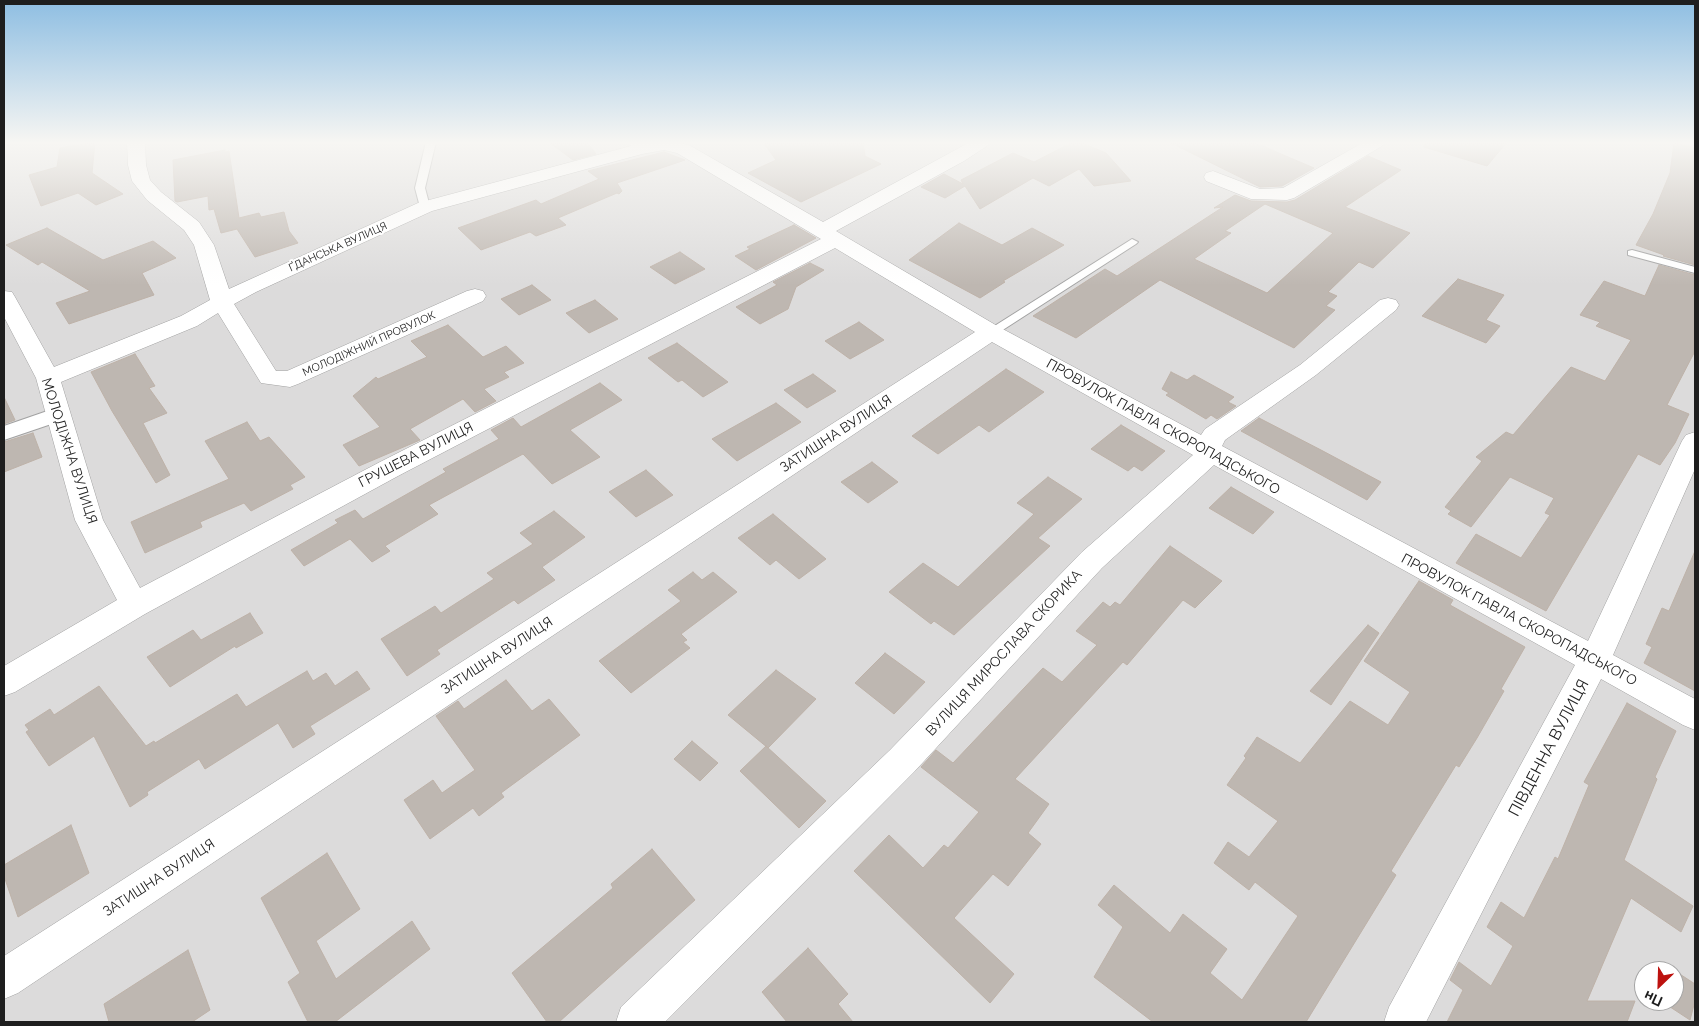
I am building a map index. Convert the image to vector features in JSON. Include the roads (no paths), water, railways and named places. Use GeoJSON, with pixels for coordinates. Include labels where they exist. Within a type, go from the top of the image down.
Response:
{"type":"FeatureCollection","features":[{"type":"Feature","properties":{"kind":"street","name":"МОЛОДІЖНИЙ ПРОВУЛОК"},"geometry":{"type":"LineString","coordinates":[[149,190],[192,226],[204,245],[222,302],[269,378],[290,379],[475,296]]}},
{"type":"Feature","properties":{"kind":"street","name":"ҐДАНСЬКА ВУЛИЦЯ"},"geometry":{"type":"LineString","coordinates":[[48,378],[189,321],[248,287],[426,207],[485,190]]}},
{"type":"Feature","properties":{"kind":"street","name":"ПРОВУЛОК ПАВЛА СКОРОПАДСЬКОГО"},"geometry":{"type":"LineString","coordinates":[[752,190],[991,332],[1695,715]]}},
{"type":"Feature","properties":{"kind":"street","name":"ГРУШЕВА ВУЛИЦЯ"},"geometry":{"type":"LineString","coordinates":[[4,682],[134,605],[829,235],[904,190]]}},
{"type":"Feature","properties":{"kind":"street"},"geometry":{"type":"LineString","coordinates":[[1247,190],[1258,194],[1287,194],[1294,190]]}},
{"type":"Feature","properties":{"kind":"street","name":"МОЛОДІЖНА ВУЛИЦЯ"},"geometry":{"type":"LineString","coordinates":[[4,297],[48,378],[89,520],[134,605]]}},
{"type":"Feature","properties":{"kind":"street","name":"ВУЛИЦЯ МИРОСЛАВА СКОРИКА"},"geometry":{"type":"LineString","coordinates":[[636,1022],[902,760],[1092,560],[1204,460],[1214,435],[1308,370],[1388,305]]}},
{"type":"Feature","properties":{"kind":"street","name":"ЗАТИШНА ВУЛИЦЯ"},"geometry":{"type":"LineString","coordinates":[[4,979],[991,332]]}},
{"type":"Feature","properties":{"kind":"street"},"geometry":{"type":"LineString","coordinates":[[4,433],[59,414]]}},
{"type":"Feature","properties":{"kind":"street","name":"ПІВДЕННА ВУЛИЦЯ"},"geometry":{"type":"LineString","coordinates":[[1404,1022],[1594,661],[1695,441]]}},
{"type":"Feature","properties":{"kind":"lane"},"geometry":{"type":"LineString","coordinates":[[421,190],[426,207]]}},
{"type":"Feature","properties":{"kind":"lane"},"geometry":{"type":"LineString","coordinates":[[991,332],[1132,242]]}},
{"type":"Feature","properties":{"kind":"lane"},"geometry":{"type":"LineString","coordinates":[[1632,253],[1695,270]]}}]}
